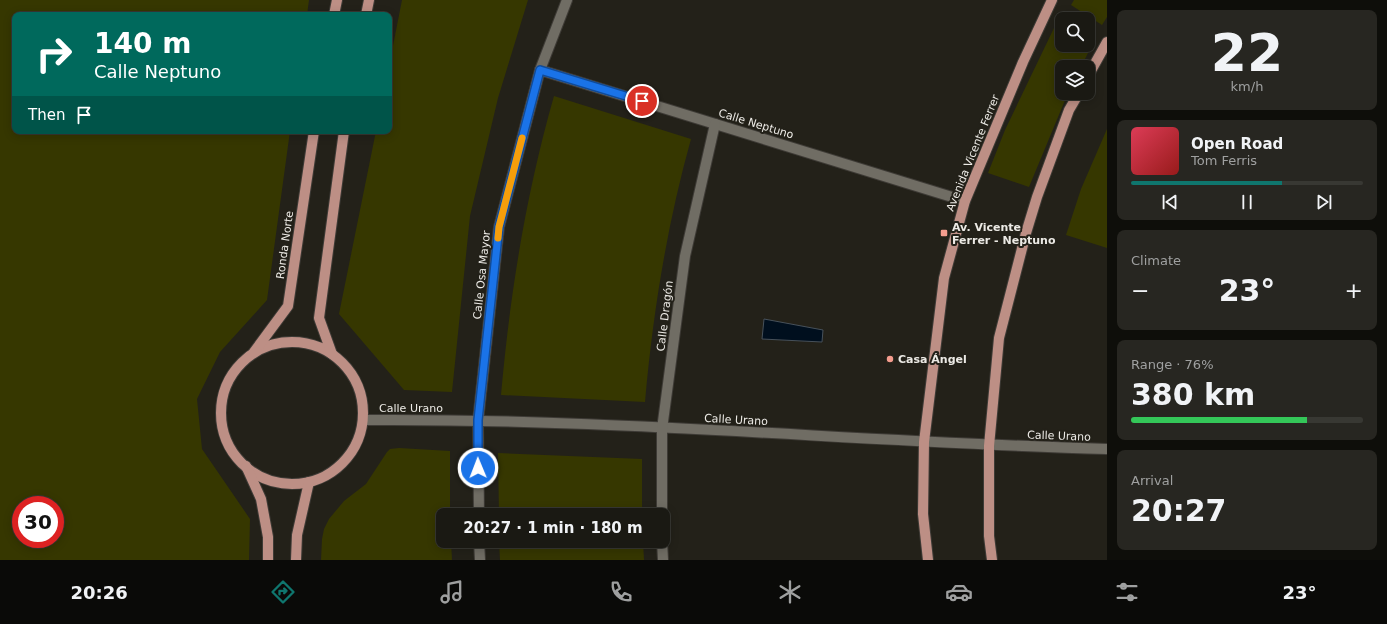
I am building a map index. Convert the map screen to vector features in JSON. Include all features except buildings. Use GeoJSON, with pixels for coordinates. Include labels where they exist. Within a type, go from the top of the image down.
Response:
{"type":"FeatureCollection","features":[{"type":"Feature","properties":{"kind":"main road"},"geometry":{"type":"LineString","coordinates":[[335,12],[337,0]]}},
{"type":"Feature","properties":{"kind":"main road"},"geometry":{"type":"LineString","coordinates":[[367,12],[369,0]]}},
{"type":"Feature","properties":{"kind":"main road","name":"Avenida Vicente Ferrer"},"geometry":{"type":"LineString","coordinates":[[928,560],[923,514],[924,442],[944,278],[965,201],[1023,62],[1052,0]]}},
{"type":"Feature","properties":{"kind":"main road"},"geometry":{"type":"LineString","coordinates":[[1095,63],[1107,42]]}},
{"type":"Feature","properties":{"kind":"main road"},"geometry":{"type":"LineString","coordinates":[[992,560],[988,536],[989,446],[1000,338],[1026,233],[1069,110],[1075,100]]}},
{"type":"Feature","properties":{"kind":"main road","name":"Ronda Norte"},"geometry":{"type":"LineString","coordinates":[[254,352],[288,306],[314,134]]}},
{"type":"Feature","properties":{"kind":"main road"},"geometry":{"type":"LineString","coordinates":[[332,354],[319,318],[344,134]]}},
{"type":"Feature","properties":{"kind":"main road"},"geometry":{"type":"LineString","coordinates":[[293,342],[314,345],[332,354],[346,367],[357,383],[363,401],[363,420],[357,442],[346,460],[329,474],[309,482],[286,483],[265,478],[246,466],[231,450],[223,429],[221,407],[226,386],[237,367],[254,352],[273,344],[293,342]]}},
{"type":"Feature","properties":{"kind":"main road"},"geometry":{"type":"LineString","coordinates":[[246,466],[262,499],[268,537],[268,560]]}},
{"type":"Feature","properties":{"kind":"main road"},"geometry":{"type":"LineString","coordinates":[[296,560],[297,535],[309,482]]}},
{"type":"Feature","properties":{"kind":"street","name":"Calle Osa Mayor"},"geometry":{"type":"LineString","coordinates":[[479,508],[478,420],[499,227],[540,70],[567,0]]}},
{"type":"Feature","properties":{"kind":"street","name":"Calle Neptuno"},"geometry":{"type":"LineString","coordinates":[[540,70],[965,201]]}},
{"type":"Feature","properties":{"kind":"street","name":"Calle Dragón"},"geometry":{"type":"LineString","coordinates":[[662,508],[662,429],[685,256],[715,124]]}},
{"type":"Feature","properties":{"kind":"street","name":"Calle Urano"},"geometry":{"type":"LineString","coordinates":[[363,420],[478,420],[989,446],[1107,449]]}},
{"type":"Feature","properties":{"kind":"street"},"geometry":{"type":"LineString","coordinates":[[479,548],[480,560]]}},
{"type":"Feature","properties":{"kind":"street"},"geometry":{"type":"LineString","coordinates":[[663,548],[664,560]]}},
{"type":"Feature","properties":{"kind":"shaded area"},"geometry":{"type":"Polygon","coordinates":[[[0,0],[309,0],[307,12],[12,12],[12,134],[290,134],[267,300],[220,352],[197,399],[202,449],[250,519],[249,560],[0,560],[0,0]]]}},
{"type":"Feature","properties":{"kind":"shaded area"},"geometry":{"type":"Polygon","coordinates":[[[402,0],[528,0],[498,98],[470,216],[452,392],[404,390],[339,314],[375,134],[392,134],[392,51],[402,0]]]}},
{"type":"Feature","properties":{"kind":"shaded area"},"geometry":{"type":"Polygon","coordinates":[[[1074,0],[1107,0],[1107,17],[1102,25],[1095,20],[1095,12],[1082,12],[1071,5],[1074,0]]]}},
{"type":"Feature","properties":{"kind":"shaded area"},"geometry":{"type":"Polygon","coordinates":[[[1054,28],[1055,52],[1088,52],[1084,60],[1055,60],[1055,100],[1065,100],[1029,187],[988,173],[1005,130],[1054,28]]]}},
{"type":"Feature","properties":{"kind":"shaded area"},"geometry":{"type":"Polygon","coordinates":[[[554,96],[691,139],[682,171],[662,269],[652,335],[645,402],[501,395],[509,319],[520,244],[535,170],[554,96]]]}},
{"type":"Feature","properties":{"kind":"shaded area"},"geometry":{"type":"Polygon","coordinates":[[[1107,129],[1107,248],[1066,235],[1081,189],[1107,129]]]}},
{"type":"Feature","properties":{"kind":"shaded area"},"geometry":{"type":"Polygon","coordinates":[[[399,448],[450,451],[450,508],[436,508],[436,548],[451,548],[452,560],[321,560],[322,539],[324,529],[329,519],[344,501],[366,484],[390,449],[399,448]]]}},
{"type":"Feature","properties":{"kind":"shaded area"},"geometry":{"type":"Polygon","coordinates":[[[498,453],[642,459],[642,508],[499,508],[498,453]]]}},
{"type":"Feature","properties":{"kind":"shaded area"},"geometry":{"type":"Polygon","coordinates":[[[499,548],[643,548],[644,560],[500,560],[499,548]]]}},
{"type":"Feature","properties":{"kind":"water"},"geometry":{"type":"Polygon","coordinates":[[[764,319],[823,330],[822,342],[762,339],[764,319]]]}},
{"type":"Feature","properties":{"kind":"slow traffic"},"geometry":{"type":"LineString","coordinates":[[498,238],[499,227],[522,138]]}},
{"type":"Feature","properties":{"kind":"place","name":"Av. Vicente Ferrer - Neptuno"},"geometry":{"type":"Point","coordinates":[944,233]}},
{"type":"Feature","properties":{"kind":"place","name":"Casa Ángel"},"geometry":{"type":"Point","coordinates":[890,359]}},
{"type":"Feature","properties":{"kind":"route"},"geometry":{"type":"LineString","coordinates":[[478,468],[478,420],[499,227],[540,70],[642,101]]}}]}
